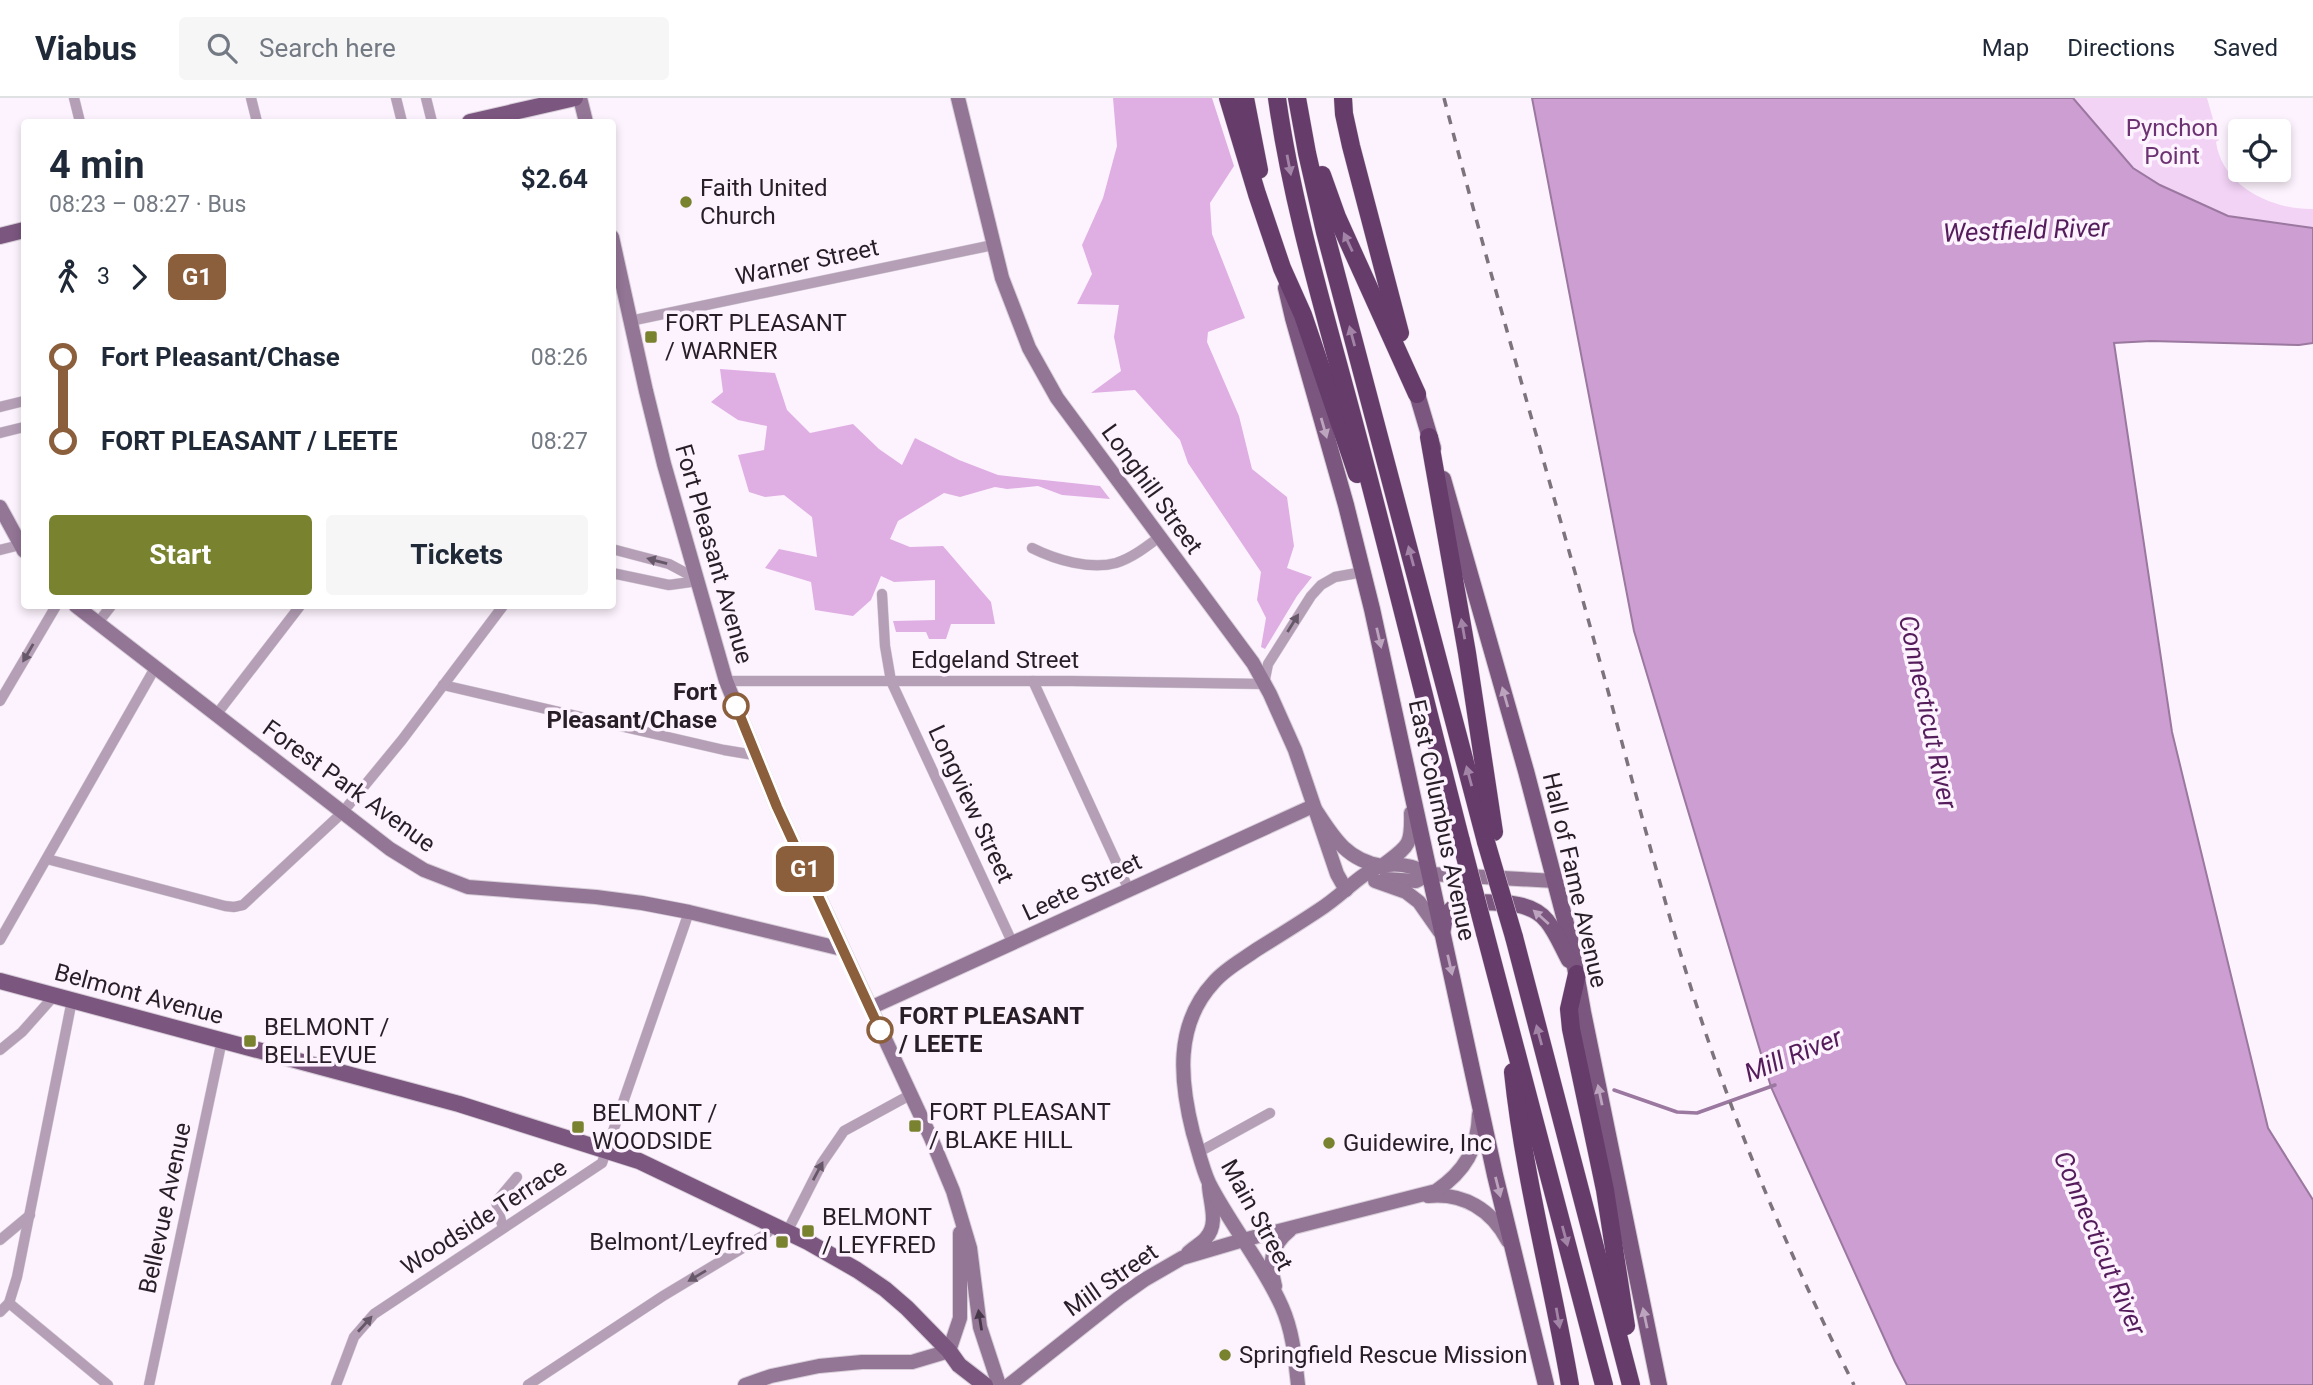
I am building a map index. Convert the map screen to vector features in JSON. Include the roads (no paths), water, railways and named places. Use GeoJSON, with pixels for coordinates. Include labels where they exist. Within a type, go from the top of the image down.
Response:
{"type":"FeatureCollection","features":[{"type":"Feature","properties":{"kind":"highway"},"geometry":{"type":"LineString","coordinates":[[1228,98],[1282,268],[1311,338],[1403,618]]}},
{"type":"Feature","properties":{"kind":"highway"},"geometry":{"type":"LineString","coordinates":[[1245,98],[1272,235]]}},
{"type":"Feature","properties":{"kind":"highway"},"geometry":{"type":"LineString","coordinates":[[1277,98],[1300,214],[1604,1385]]}},
{"type":"Feature","properties":{"kind":"highway"},"geometry":{"type":"LineString","coordinates":[[1299,98],[1333,209],[1417,394]]}},
{"type":"Feature","properties":{"kind":"highway"},"geometry":{"type":"LineString","coordinates":[[1299,98],[1309,163],[1325,232],[1491,842],[1633,1385]]}},
{"type":"Feature","properties":{"kind":"highway"},"geometry":{"type":"LineString","coordinates":[[1343,98],[1351,146],[1417,394]]}},
{"type":"Feature","properties":{"kind":"highway"},"geometry":{"type":"LineString","coordinates":[[1429,437],[1467,653],[1491,842]]}},
{"type":"Feature","properties":{"kind":"highway"},"geometry":{"type":"LineString","coordinates":[[1577,974],[1569,1009],[1571,1029],[1609,1212],[1633,1385]]}},
{"type":"Feature","properties":{"kind":"highway"},"geometry":{"type":"LineString","coordinates":[[1506,1010],[1522,1150],[1552,1285],[1570,1385]]}},
{"type":"Feature","properties":{"kind":"main road"},"geometry":{"type":"LineString","coordinates":[[481,119],[553,100],[578,98]]}},
{"type":"Feature","properties":{"kind":"main road"},"geometry":{"type":"LineString","coordinates":[[0,236],[21,231]]}},
{"type":"Feature","properties":{"kind":"main road","name":"East Columbus Avenue"},"geometry":{"type":"LineString","coordinates":[[1282,268],[1293,318],[1363,572],[1479,1102],[1546,1385]]}},
{"type":"Feature","properties":{"kind":"main road","name":"Hall of Fame Avenue"},"geometry":{"type":"LineString","coordinates":[[1417,394],[1503,688],[1555,881],[1577,974],[1659,1385]]}},
{"type":"Feature","properties":{"kind":"main road"},"geometry":{"type":"LineString","coordinates":[[1443,936],[1446,916],[1453,907],[1461,903],[1524,906],[1546,919],[1577,974]]}},
{"type":"Feature","properties":{"kind":"main road","name":"Belmont Avenue"},"geometry":{"type":"LineString","coordinates":[[0,981],[459,1104],[639,1161],[781,1229],[857,1270],[907,1308],[949,1351]]}},
{"type":"Feature","properties":{"kind":"main road"},"geometry":{"type":"LineString","coordinates":[[949,1351],[959,1365],[985,1385]]}},
{"type":"Feature","properties":{"kind":"main road"},"geometry":{"type":"LineString","coordinates":[[949,1351],[968,1358],[997,1385]]}},
{"type":"Feature","properties":{"kind":"street"},"geometry":{"type":"LineString","coordinates":[[74,98],[79,119]]}},
{"type":"Feature","properties":{"kind":"street"},"geometry":{"type":"LineString","coordinates":[[251,98],[256,119]]}},
{"type":"Feature","properties":{"kind":"street"},"geometry":{"type":"LineString","coordinates":[[396,98],[401,119]]}},
{"type":"Feature","properties":{"kind":"street"},"geometry":{"type":"LineString","coordinates":[[426,98],[431,119]]}},
{"type":"Feature","properties":{"kind":"street"},"geometry":{"type":"LineString","coordinates":[[578,98],[585,119]]}},
{"type":"Feature","properties":{"kind":"street","name":"Longhill Street"},"geometry":{"type":"LineString","coordinates":[[958,98],[1006,291],[1036,362],[1057,398],[1158,538],[1245,652],[1264,684],[1295,750],[1337,874],[1346,890]]}},
{"type":"Feature","properties":{"kind":"street","name":"Warner Street"},"geometry":{"type":"LineString","coordinates":[[630,321],[993,245]]}},
{"type":"Feature","properties":{"kind":"street","name":"Fort Pleasant Avenue"},"geometry":{"type":"LineString","coordinates":[[617,286],[630,321],[664,464],[726,681],[754,755],[953,1191],[970,1248],[980,1327],[997,1385]]}},
{"type":"Feature","properties":{"kind":"street"},"geometry":{"type":"LineString","coordinates":[[0,407],[21,402]]}},
{"type":"Feature","properties":{"kind":"street"},"geometry":{"type":"LineString","coordinates":[[0,433],[21,428]]}},
{"type":"Feature","properties":{"kind":"street"},"geometry":{"type":"LineString","coordinates":[[0,506],[21,546]]}},
{"type":"Feature","properties":{"kind":"street"},"geometry":{"type":"LineString","coordinates":[[1032,548],[1071,561],[1109,564],[1133,555],[1158,538]]}},
{"type":"Feature","properties":{"kind":"street"},"geometry":{"type":"LineString","coordinates":[[0,550],[21,548]]}},
{"type":"Feature","properties":{"kind":"street"},"geometry":{"type":"LineString","coordinates":[[616,550],[669,564],[699,580]]}},
{"type":"Feature","properties":{"kind":"street"},"geometry":{"type":"LineString","coordinates":[[1264,684],[1268,664],[1311,596],[1321,585],[1335,577],[1363,572]]}},
{"type":"Feature","properties":{"kind":"street"},"geometry":{"type":"LineString","coordinates":[[616,574],[669,584],[699,580]]}},
{"type":"Feature","properties":{"kind":"street","name":"Longview Street"},"geometry":{"type":"LineString","coordinates":[[882,594],[885,646],[891,681],[1013,944]]}},
{"type":"Feature","properties":{"kind":"street"},"geometry":{"type":"LineString","coordinates":[[0,701],[54,609]]}},
{"type":"Feature","properties":{"kind":"street","name":"Forest Park Avenue"},"geometry":{"type":"LineString","coordinates":[[80,609],[342,813],[405,860],[434,875],[457,884],[482,889],[619,900],[689,912],[842,949]]}},
{"type":"Feature","properties":{"kind":"street"},"geometry":{"type":"LineString","coordinates":[[97,624],[109,609]]}},
{"type":"Feature","properties":{"kind":"street"},"geometry":{"type":"LineString","coordinates":[[216,715],[298,609]]}},
{"type":"Feature","properties":{"kind":"street"},"geometry":{"type":"LineString","coordinates":[[47,859],[225,906],[240,906],[261,890],[342,813],[402,740],[501,609]]}},
{"type":"Feature","properties":{"kind":"street"},"geometry":{"type":"LineString","coordinates":[[0,940],[155,668]]}},
{"type":"Feature","properties":{"kind":"street","name":"Edgeland Street"},"geometry":{"type":"LineString","coordinates":[[726,681],[1264,684]]}},
{"type":"Feature","properties":{"kind":"street"},"geometry":{"type":"LineString","coordinates":[[1033,681],[1129,890]]}},
{"type":"Feature","properties":{"kind":"street"},"geometry":{"type":"LineString","coordinates":[[443,685],[754,755]]}},
{"type":"Feature","properties":{"kind":"street"},"geometry":{"type":"LineString","coordinates":[[1313,806],[1336,841],[1346,850],[1367,863],[1382,866],[1403,849],[1411,836],[1411,786]]}},
{"type":"Feature","properties":{"kind":"street","name":"Leete Street"},"geometry":{"type":"LineString","coordinates":[[870,1008],[1313,806]]}},
{"type":"Feature","properties":{"kind":"street","name":"Main Street"},"geometry":{"type":"LineString","coordinates":[[1297,1385],[1291,1333],[1278,1298],[1208,1181],[1184,1094],[1182,1063],[1188,1027],[1200,1000],[1215,979],[1346,890],[1364,873],[1382,866],[1412,866],[1430,874],[1555,881]]}},
{"type":"Feature","properties":{"kind":"street","name":"Main Street"},"geometry":{"type":"LineString","coordinates":[[1346,890],[1388,879],[1416,881],[1430,874]]}},
{"type":"Feature","properties":{"kind":"street"},"geometry":{"type":"LineString","coordinates":[[1375,881],[1406,892],[1419,902],[1443,936]]}},
{"type":"Feature","properties":{"kind":"street","name":"Woodside Terrace"},"geometry":{"type":"LineString","coordinates":[[336,1385],[352,1341],[367,1321],[391,1302],[503,1228],[599,1168],[608,1150],[689,912]]}},
{"type":"Feature","properties":{"kind":"street"},"geometry":{"type":"LineString","coordinates":[[0,1050],[22,1032],[54,996]]}},
{"type":"Feature","properties":{"kind":"street"},"geometry":{"type":"LineString","coordinates":[[0,1312],[9,1303],[17,1277],[72,1000]]}},
{"type":"Feature","properties":{"kind":"street","name":"Bellevue Avenue"},"geometry":{"type":"LineString","coordinates":[[149,1385],[222,1040]]}},
{"type":"Feature","properties":{"kind":"street"},"geometry":{"type":"LineString","coordinates":[[528,1385],[663,1296],[766,1234],[781,1229],[844,1131],[910,1095]]}},
{"type":"Feature","properties":{"kind":"street","name":"Mill Street"},"geometry":{"type":"LineString","coordinates":[[1009,1385],[1120,1297],[1182,1258],[1436,1191],[1450,1181],[1471,1157],[1478,1131],[1479,1102]]}},
{"type":"Feature","properties":{"kind":"street"},"geometry":{"type":"LineString","coordinates":[[1199,1152],[1270,1113]]}},
{"type":"Feature","properties":{"kind":"street"},"geometry":{"type":"LineString","coordinates":[[503,1228],[496,1202],[517,1177]]}},
{"type":"Feature","properties":{"kind":"street"},"geometry":{"type":"LineString","coordinates":[[1182,1258],[1203,1241],[1213,1227],[1208,1181]]}},
{"type":"Feature","properties":{"kind":"street","name":"Mill Street"},"geometry":{"type":"LineString","coordinates":[[1416,1197],[1447,1196],[1482,1208],[1493,1217],[1513,1249]]}},
{"type":"Feature","properties":{"kind":"street"},"geometry":{"type":"LineString","coordinates":[[0,1240],[30,1215]]}},
{"type":"Feature","properties":{"kind":"street","name":"Fort Pleasant Avenue"},"geometry":{"type":"LineString","coordinates":[[949,1351],[960,1318],[959,1218]]}},
{"type":"Feature","properties":{"kind":"street"},"geometry":{"type":"LineString","coordinates":[[1278,1298],[1272,1275],[1271,1255],[1279,1240],[1294,1227]]}},
{"type":"Feature","properties":{"kind":"street"},"geometry":{"type":"LineString","coordinates":[[9,1303],[108,1385]]}},
{"type":"Feature","properties":{"kind":"street"},"geometry":{"type":"LineString","coordinates":[[745,1385],[771,1376],[819,1366],[862,1362],[912,1362],[949,1351]]}},
{"type":"Feature","properties":{"kind":"water"},"geometry":{"type":"Polygon","coordinates":[[[1532,98],[2073,98],[2133,168],[2160,185],[2228,216],[2313,228],[2313,343],[2114,343],[2172,732],[2268,1128],[2313,1200],[2313,1385],[1907,1385],[1771,1087],[1634,631],[1532,98]]]}},
{"type":"Feature","properties":{"kind":"waterway","name":"Mill River"},"geometry":{"type":"LineString","coordinates":[[1614,1090],[1677,1112],[1697,1113],[1775,1085]]}},
{"type":"Feature","properties":{"kind":"railway"},"geometry":{"type":"LineString","coordinates":[[1444,98],[1689,983],[1754,1164],[1812,1298],[1854,1385]]}},
{"type":"Feature","properties":{"kind":"place","name":"Faith United Church"},"geometry":{"type":"Point","coordinates":[686,202]}},
{"type":"Feature","properties":{"kind":"place","name":"FORT PLEASANT / WARNER"},"geometry":{"type":"Point","coordinates":[651,337]}},
{"type":"Feature","properties":{"kind":"place","name":"Fort Pleasant/Chase"},"geometry":{"type":"Point","coordinates":[736,706]}},
{"type":"Feature","properties":{"kind":"place","name":"FORT PLEASANT / LEETE"},"geometry":{"type":"Point","coordinates":[880,1030]}},
{"type":"Feature","properties":{"kind":"place","name":"BELMONT / BELLEVUE"},"geometry":{"type":"Point","coordinates":[250,1041]}},
{"type":"Feature","properties":{"kind":"place","name":"FORT PLEASANT / BLAKE HILL"},"geometry":{"type":"Point","coordinates":[915,1126]}},
{"type":"Feature","properties":{"kind":"place","name":"BELMONT / WOODSIDE"},"geometry":{"type":"Point","coordinates":[578,1127]}},
{"type":"Feature","properties":{"kind":"place","name":"Guidewire, Inc"},"geometry":{"type":"Point","coordinates":[1329,1143]}},
{"type":"Feature","properties":{"kind":"place","name":"BELMONT / LEYFRED"},"geometry":{"type":"Point","coordinates":[808,1231]}},
{"type":"Feature","properties":{"kind":"place","name":"Belmont/Leyfred"},"geometry":{"type":"Point","coordinates":[782,1242]}},
{"type":"Feature","properties":{"kind":"place","name":"Springfield Rescue Mission"},"geometry":{"type":"Point","coordinates":[1225,1355]}},
{"type":"Feature","properties":{"kind":"park label","name":"Pynchon Point"},"geometry":{"type":"Point","coordinates":[2172,142]}},
{"type":"Feature","properties":{"kind":"water label","name":"Westfield River"},"geometry":{"type":"Point","coordinates":[2026,230]}},
{"type":"Feature","properties":{"kind":"water label","name":"Connecticut River"},"geometry":{"type":"Point","coordinates":[1928,712]}},
{"type":"Feature","properties":{"kind":"water label","name":"Connecticut River"},"geometry":{"type":"Point","coordinates":[2100,1243]}}]}
